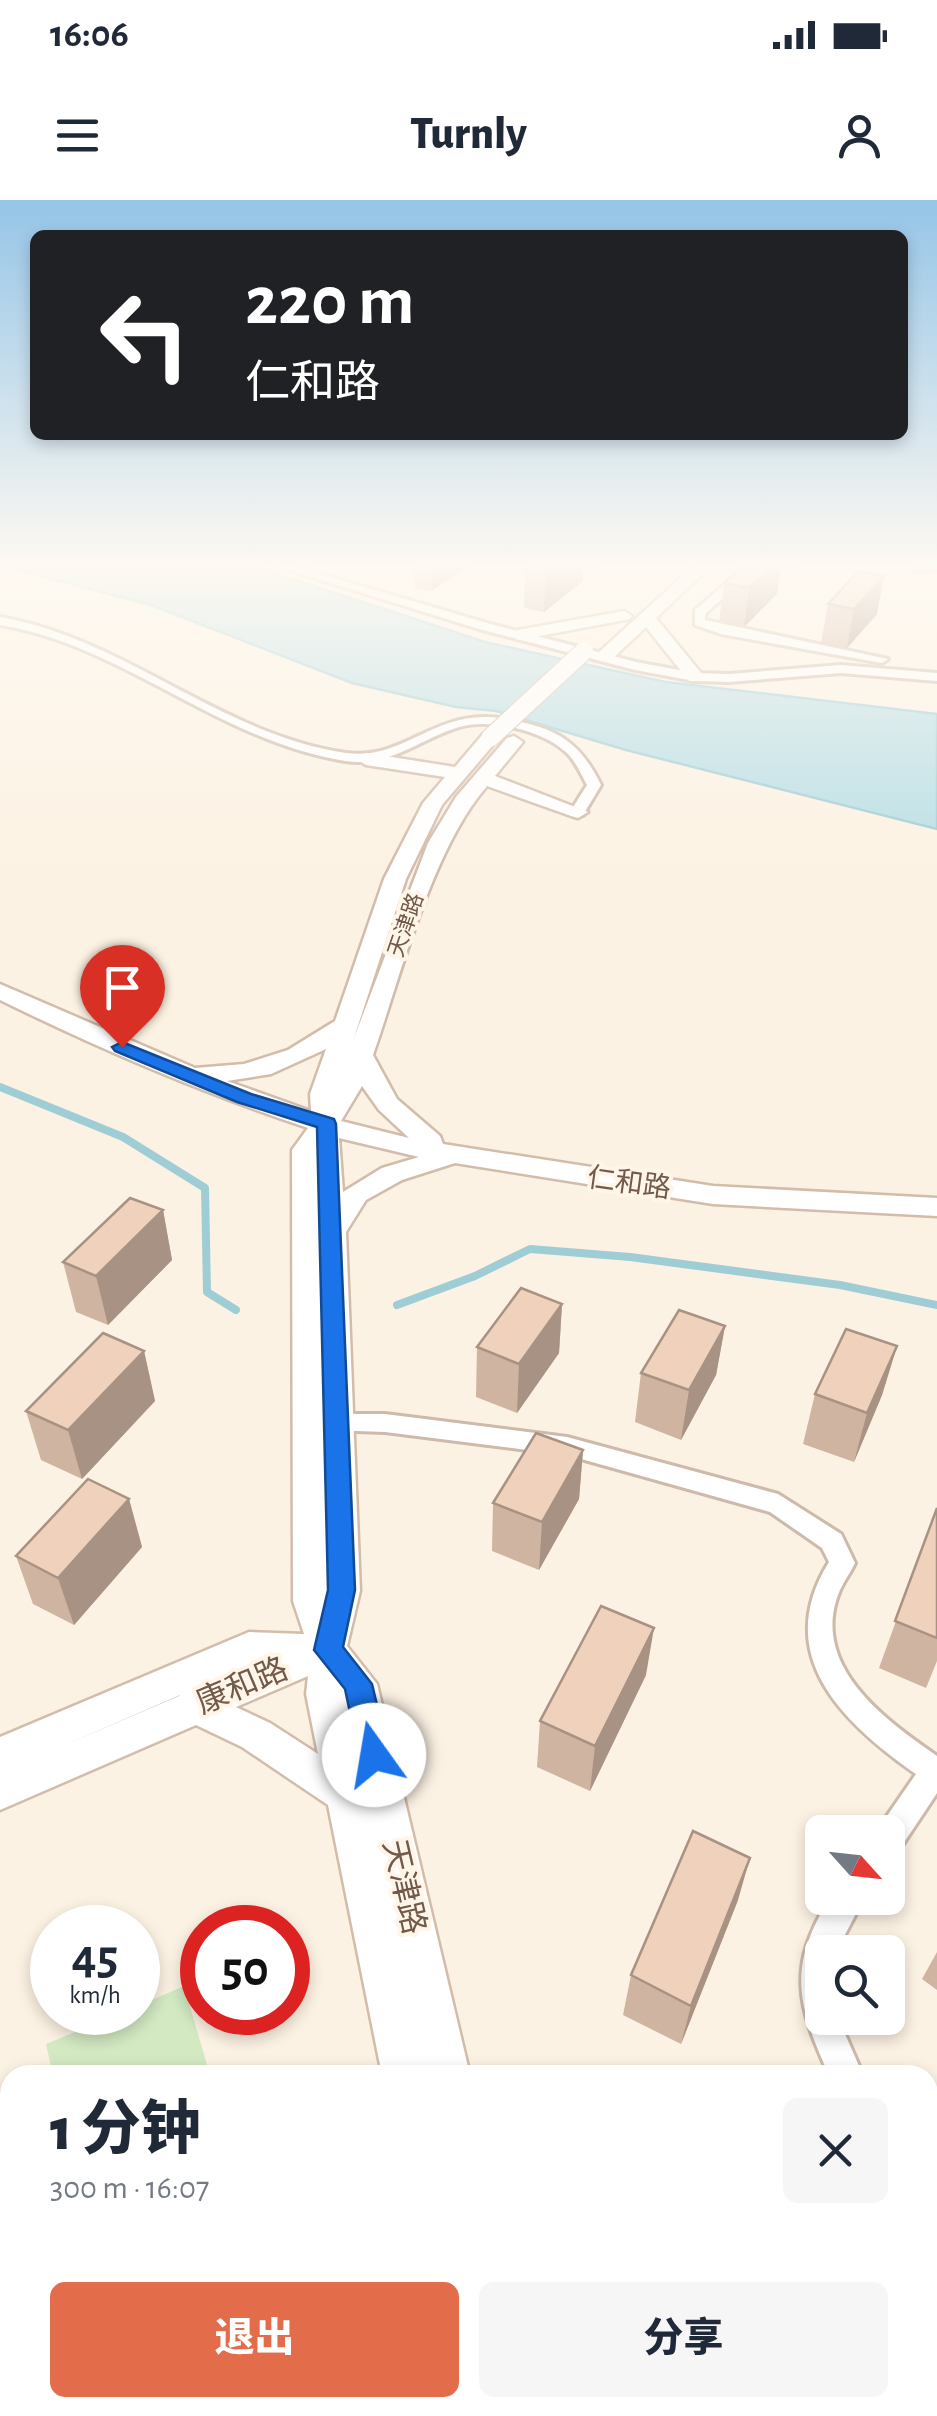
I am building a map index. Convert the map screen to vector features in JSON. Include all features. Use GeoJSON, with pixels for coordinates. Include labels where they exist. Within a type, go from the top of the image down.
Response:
{"type":"FeatureCollection","features":[{"type":"Feature","properties":{"kind":"main road","name":"天津路"},"geometry":{"type":"LineString","coordinates":[[445,2065],[358,1684],[328,1650],[311,1601],[306,1150],[344,1099],[438,842],[463,801],[490,738],[565,669]]}},
{"type":"Feature","properties":{"kind":"main road","name":"天津路"},"geometry":{"type":"LineString","coordinates":[[403,2065],[325,1694],[328,1650],[342,1590],[332,1232],[323,1094],[395,880],[433,803],[514,742],[591,669]]}},
{"type":"Feature","properties":{"kind":"main road"},"geometry":{"type":"LineString","coordinates":[[689,669],[695,677]]}},
{"type":"Feature","properties":{"kind":"main road"},"geometry":{"type":"LineString","coordinates":[[366,759],[471,776],[578,812]]}},
{"type":"Feature","properties":{"kind":"main road","name":"仁和路"},"geometry":{"type":"LineString","coordinates":[[0,991],[244,1098],[379,1142],[713,1196],[937,1207]]}},
{"type":"Feature","properties":{"kind":"main road","name":"仁和路"},"geometry":{"type":"LineString","coordinates":[[0,1000],[238,1104],[326,1124],[596,1172],[714,1188],[937,1199]]}},
{"type":"Feature","properties":{"kind":"main road"},"geometry":{"type":"LineString","coordinates":[[185,1073],[232,1076],[272,1068],[306,1053],[347,1024]]}},
{"type":"Feature","properties":{"kind":"main road"},"geometry":{"type":"LineString","coordinates":[[360,1055],[368,1077],[389,1110],[431,1142]]}},
{"type":"Feature","properties":{"kind":"main road"},"geometry":{"type":"LineString","coordinates":[[332,1232],[356,1194],[392,1174],[458,1155]]}},
{"type":"Feature","properties":{"kind":"main road","name":"康和路"},"geometry":{"type":"LineString","coordinates":[[0,1755],[249,1648],[328,1650]]}},
{"type":"Feature","properties":{"kind":"main road","name":"康和路"},"geometry":{"type":"LineString","coordinates":[[0,1792],[328,1650]]}},
{"type":"Feature","properties":{"kind":"main road"},"geometry":{"type":"LineString","coordinates":[[194,1706],[256,1735],[348,1796]]}},
{"type":"Feature","properties":{"kind":"street"},"geometry":{"type":"LineString","coordinates":[[128,669],[251,731],[323,752],[366,759],[414,746],[456,723],[487,720],[556,738],[570,748],[594,785],[578,812]]}},
{"type":"Feature","properties":{"kind":"street"},"geometry":{"type":"LineString","coordinates":[[654,669],[729,678],[836,669]]}},
{"type":"Feature","properties":{"kind":"street"},"geometry":{"type":"LineString","coordinates":[[846,669],[937,677]]}},
{"type":"Feature","properties":{"kind":"street"},"geometry":{"type":"LineString","coordinates":[[337,1424],[385,1423],[567,1446],[778,1504],[832,1541],[842,1564],[824,1597],[823,1644],[836,1685],[870,1726],[935,1771],[905,1815]]}},
{"type":"Feature","properties":{"kind":"street"},"geometry":{"type":"LineString","coordinates":[[839,1915],[814,1964],[816,2012],[841,2065]]}},
{"type":"Feature","properties":{"kind":"green space"},"geometry":{"type":"Polygon","coordinates":[[[180,1988],[180,2035],[198,2035],[207,2065],[51,2065],[46,2044],[68,2035],[160,2035],[160,1996],[180,1988]]]}},
{"type":"Feature","properties":{"kind":"water"},"geometry":{"type":"Polygon","coordinates":[[[317,669],[609,669],[666,682],[937,714],[937,829],[626,750],[496,711],[456,707],[352,683],[317,669]]]}},
{"type":"Feature","properties":{"kind":"building"},"geometry":{"type":"Polygon","coordinates":[[[130,1198],[163,1210],[96,1276],[63,1262],[130,1198]]]}},
{"type":"Feature","properties":{"kind":"building"},"geometry":{"type":"Polygon","coordinates":[[[521,1288],[562,1304],[519,1364],[477,1347],[521,1288]]]}},
{"type":"Feature","properties":{"kind":"building"},"geometry":{"type":"Polygon","coordinates":[[[679,1310],[725,1326],[689,1390],[641,1373],[679,1310]]]}},
{"type":"Feature","properties":{"kind":"building"},"geometry":{"type":"Polygon","coordinates":[[[846,1329],[897,1346],[867,1413],[815,1394],[846,1329]]]}},
{"type":"Feature","properties":{"kind":"building"},"geometry":{"type":"Polygon","coordinates":[[[103,1333],[144,1351],[68,1430],[26,1411],[103,1333]]]}},
{"type":"Feature","properties":{"kind":"building"},"geometry":{"type":"Polygon","coordinates":[[[536,1433],[583,1450],[542,1522],[493,1503],[536,1433]]]}},
{"type":"Feature","properties":{"kind":"building"},"geometry":{"type":"Polygon","coordinates":[[[88,1479],[129,1499],[58,1578],[16,1556],[88,1479]]]}},
{"type":"Feature","properties":{"kind":"building"},"geometry":{"type":"Polygon","coordinates":[[[937,1508],[937,1638],[895,1621],[937,1508]]]}},
{"type":"Feature","properties":{"kind":"building"},"geometry":{"type":"Polygon","coordinates":[[[601,1606],[654,1628],[595,1746],[540,1721],[601,1606]]]}},
{"type":"Feature","properties":{"kind":"building"},"geometry":{"type":"Polygon","coordinates":[[[693,1831],[750,1858],[691,2006],[631,1975],[693,1831]]]}},
{"type":"Feature","properties":{"kind":"waterway"},"geometry":{"type":"LineString","coordinates":[[0,1087],[123,1137],[205,1188],[207,1292],[236,1310]]}},
{"type":"Feature","properties":{"kind":"waterway"},"geometry":{"type":"LineString","coordinates":[[397,1305],[475,1276],[530,1249],[630,1257],[840,1285],[937,1305]]}},
{"type":"Feature","properties":{"kind":"route"},"geometry":{"type":"LineString","coordinates":[[122,1047],[244,1098],[326,1124],[342,1590],[328,1650],[358,1684],[374,1755]]}}]}
